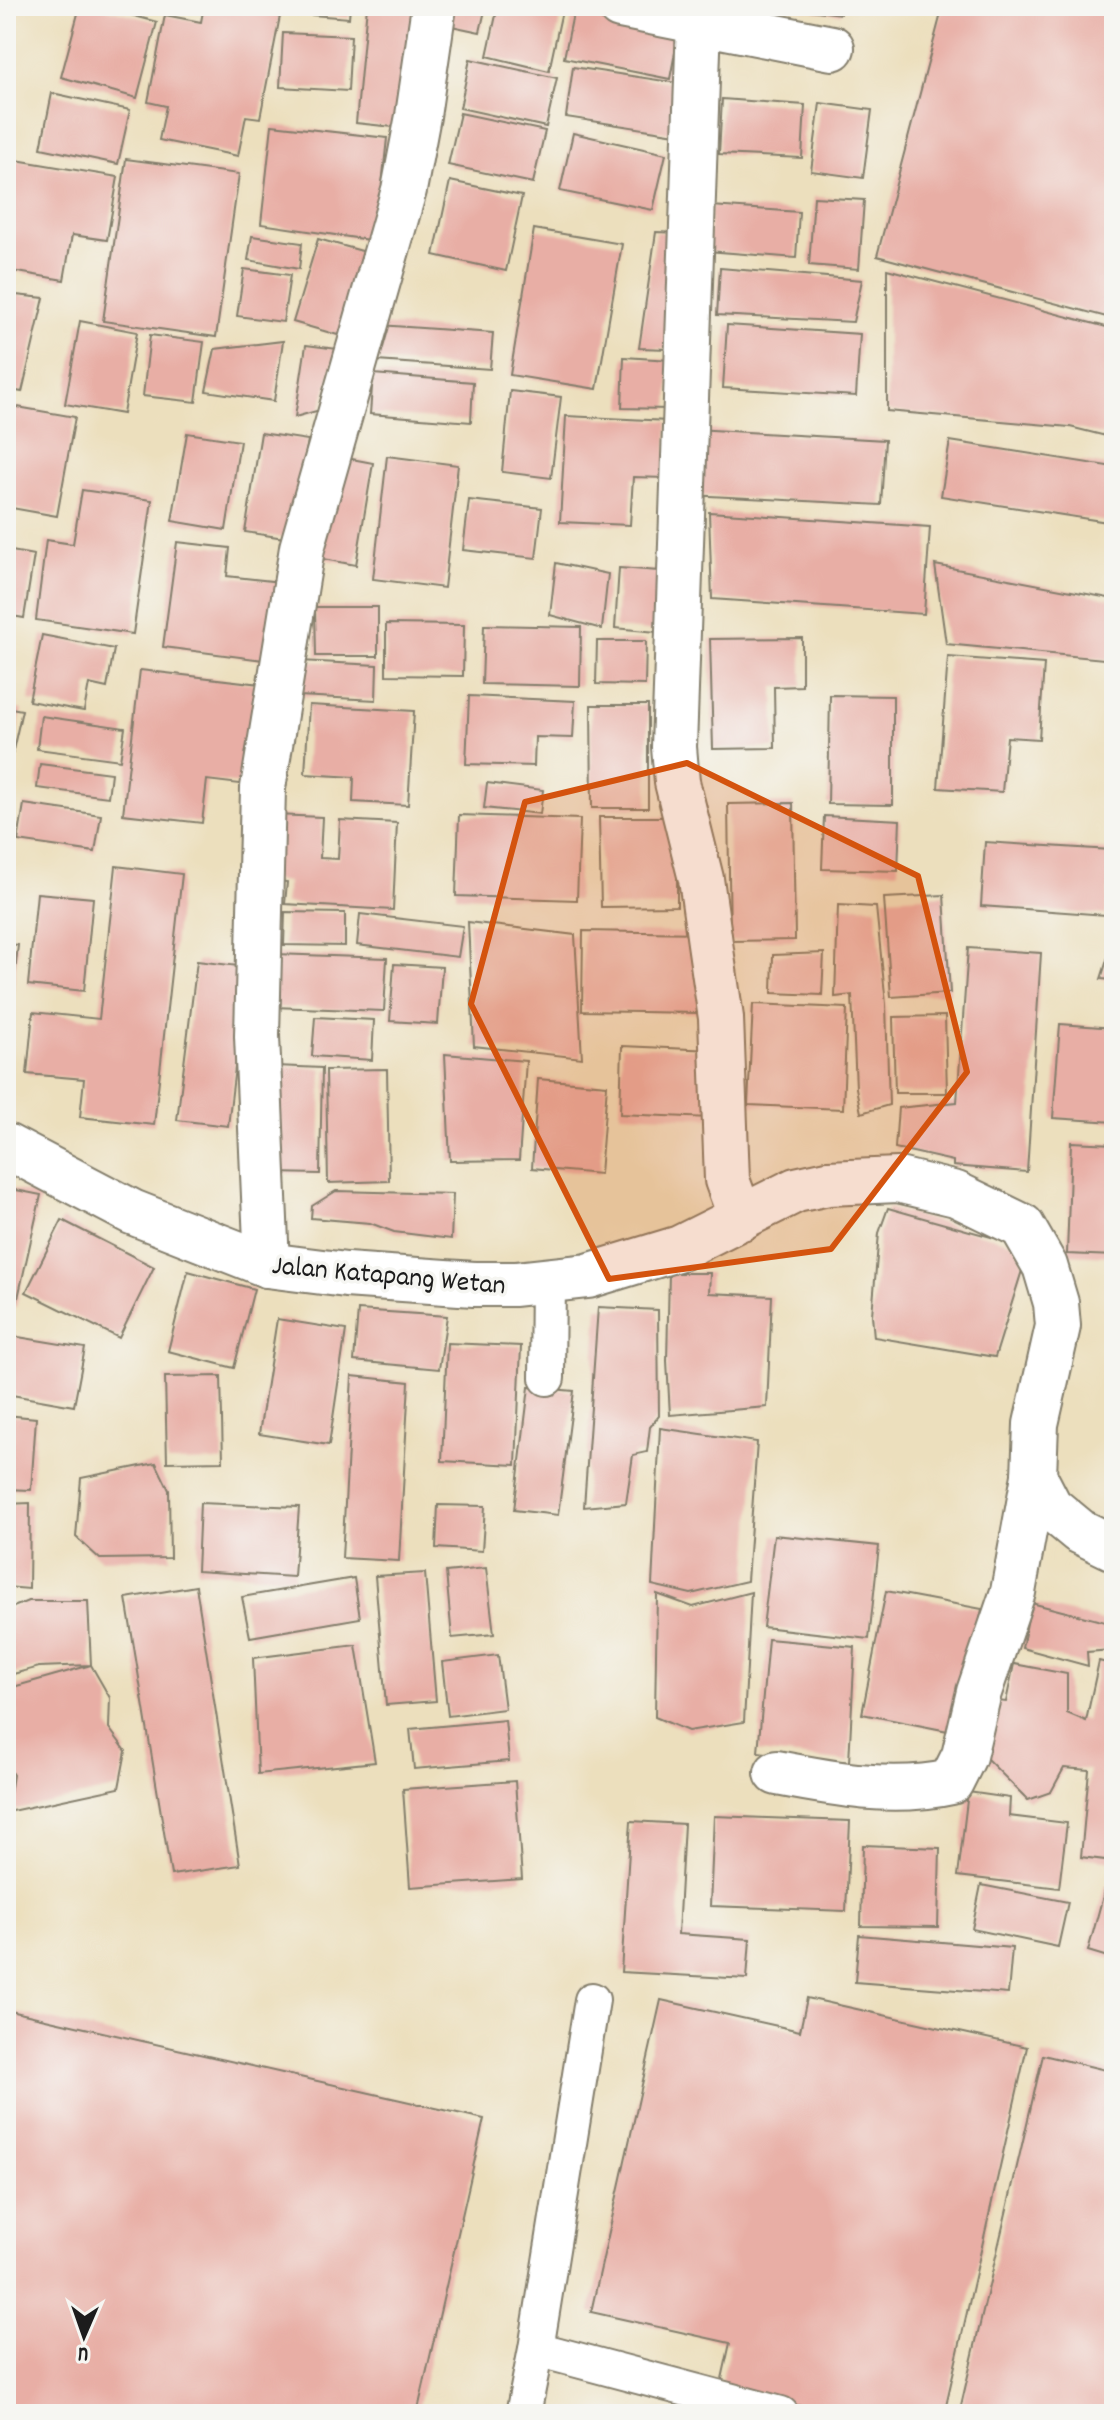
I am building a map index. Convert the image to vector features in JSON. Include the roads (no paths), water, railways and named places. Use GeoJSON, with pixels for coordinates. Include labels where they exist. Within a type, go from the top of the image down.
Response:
{"type":"FeatureCollection","features":[{"type":"Feature","properties":{"kind":"street"},"geometry":{"type":"LineString","coordinates":[[267,1265],[257,1036],[263,788],[302,548],[404,190],[434,6]]}},
{"type":"Feature","properties":{"kind":"street"},"geometry":{"type":"LineString","coordinates":[[620,6],[832,48]]}},
{"type":"Feature","properties":{"kind":"street"},"geometry":{"type":"LineString","coordinates":[[699,22],[674,747],[677,782],[701,879],[721,1018],[727,1180],[741,1218]]}},
{"type":"Feature","properties":{"kind":"street","name":"Jalan Katapang Wetan"},"geometry":{"type":"LineString","coordinates":[[6,1146],[132,1212],[267,1265],[409,1280],[515,1284],[588,1276],[680,1248],[796,1190],[828,1183],[898,1180],[956,1194],[1022,1226],[1045,1266],[1056,1303],[1058,1326],[1036,1424],[1034,1476],[1013,1592],[979,1692],[964,1756],[951,1782],[927,1787],[903,1789],[777,1773]]}},
{"type":"Feature","properties":{"kind":"street"},"geometry":{"type":"LineString","coordinates":[[1034,1476],[1050,1507],[1079,1531],[1114,1548]]}},
{"type":"Feature","properties":{"kind":"lane"},"geometry":{"type":"LineString","coordinates":[[547,1378],[548,1281]]}},
{"type":"Feature","properties":{"kind":"lane"},"geometry":{"type":"LineString","coordinates":[[523,2414],[592,2000]]}},
{"type":"Feature","properties":{"kind":"lane"},"geometry":{"type":"LineString","coordinates":[[536,2349],[781,2414]]}}]}
